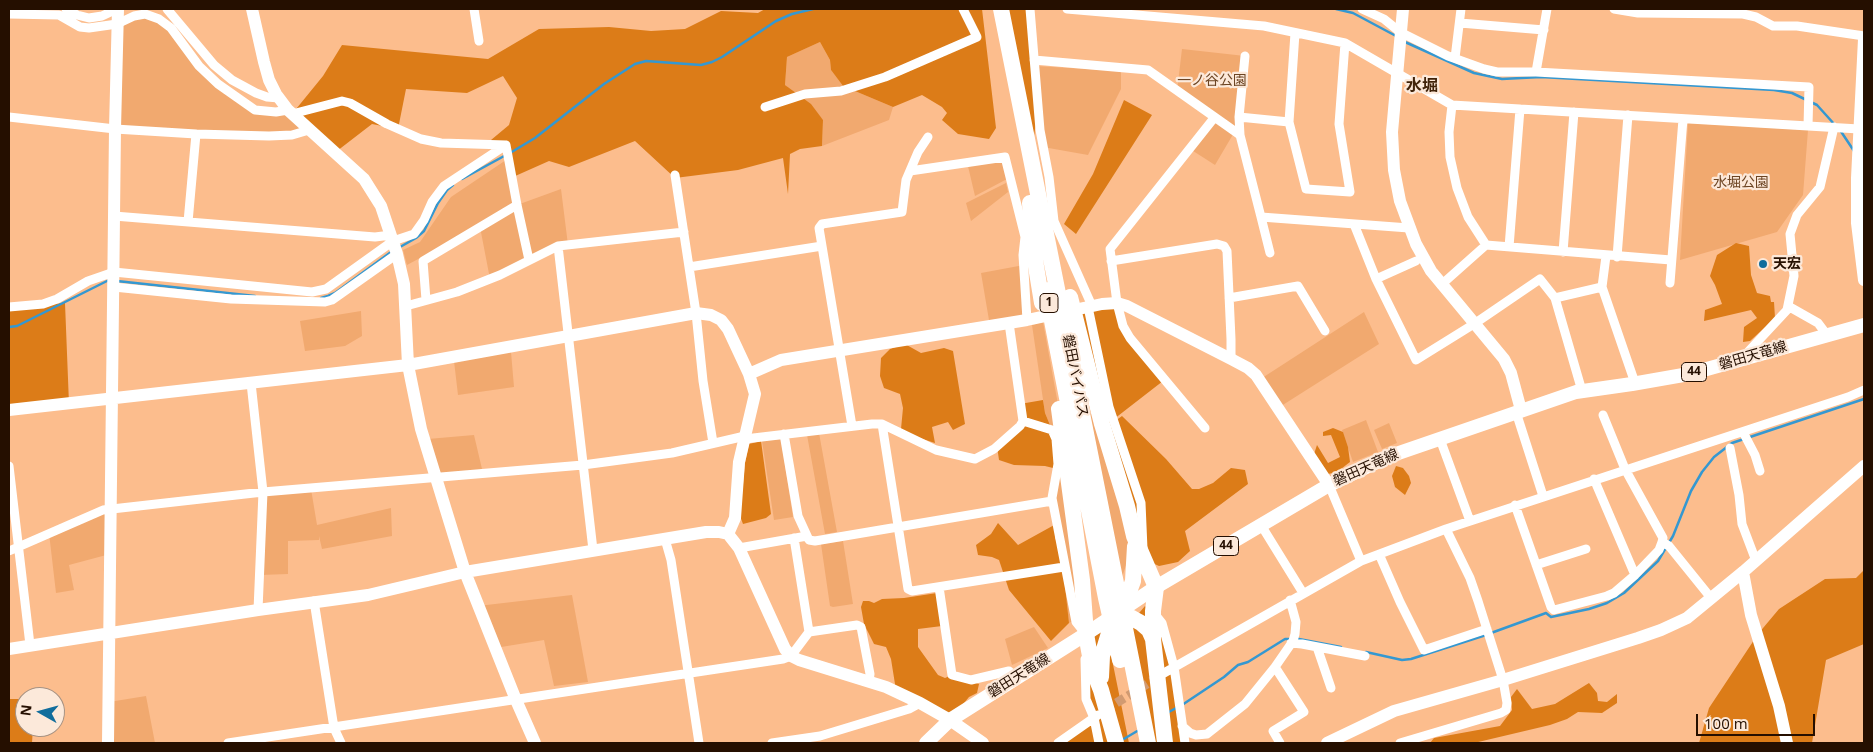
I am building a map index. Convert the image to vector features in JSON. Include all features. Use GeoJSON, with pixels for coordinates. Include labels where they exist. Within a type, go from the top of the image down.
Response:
{"type":"FeatureCollection","features":[{"type":"Feature","properties":{"kind":"highway","name":"磐田バイパス"},"geometry":{"type":"LineString","coordinates":[[991,9],[1035,203]]}},
{"type":"Feature","properties":{"kind":"highway","name":"磐田バイパス"},"geometry":{"type":"LineString","coordinates":[[1001,9],[1035,203],[1111,595],[1148,743]]}},
{"type":"Feature","properties":{"kind":"highway"},"geometry":{"type":"LineString","coordinates":[[1035,203],[1062,260],[1102,424],[1128,506],[1134,536],[1156,588],[1153,612],[1153,639],[1165,743]]}},
{"type":"Feature","properties":{"kind":"highway","name":"1"},"geometry":{"type":"LineString","coordinates":[[1035,203],[1033,248],[1057,393],[1083,594],[1086,634],[1092,667],[1101,690],[1116,743]]}},
{"type":"Feature","properties":{"kind":"highway"},"geometry":{"type":"LineString","coordinates":[[1101,690],[1102,656],[1107,635],[1120,612],[1133,581],[1134,536]]}},
{"type":"Feature","properties":{"kind":"highway"},"geometry":{"type":"LineString","coordinates":[[1083,594],[1088,602],[1095,607],[1120,612],[1141,623],[1149,630],[1153,639]]}},
{"type":"Feature","properties":{"kind":"highway","name":"磐田バイパス"},"geometry":{"type":"LineString","coordinates":[[1123,643],[1137,743]]}},
{"type":"Feature","properties":{"kind":"main road","name":"磐田天竜線"},"geometry":{"type":"LineString","coordinates":[[926,743],[950,720],[1156,588],[1329,485],[1386,457],[1582,391],[1690,374],[1864,325]]}},
{"type":"Feature","properties":{"kind":"street"},"geometry":{"type":"LineString","coordinates":[[66,9],[77,15],[89,18],[102,16],[117,9],[108,743]]}},
{"type":"Feature","properties":{"kind":"street"},"geometry":{"type":"LineString","coordinates":[[167,9],[214,65],[232,80],[256,93],[267,97],[279,98]]}},
{"type":"Feature","properties":{"kind":"street"},"geometry":{"type":"LineString","coordinates":[[252,9],[266,71],[279,98],[290,112],[364,179],[381,206],[397,254],[404,284],[408,365],[421,429],[465,572],[535,743]]}},
{"type":"Feature","properties":{"kind":"street"},"geometry":{"type":"LineString","coordinates":[[474,9],[479,41]]}},
{"type":"Feature","properties":{"kind":"street"},"geometry":{"type":"LineString","coordinates":[[765,107],[805,94],[841,90],[885,78],[977,37],[963,9]]}},
{"type":"Feature","properties":{"kind":"street"},"geometry":{"type":"LineString","coordinates":[[1030,9],[1040,130],[1049,176],[1054,221],[1088,307],[1109,407],[1141,503],[1144,537],[1143,558]]}},
{"type":"Feature","properties":{"kind":"street"},"geometry":{"type":"LineString","coordinates":[[1067,9],[1264,26],[1344,43],[1452,105],[1859,129]]}},
{"type":"Feature","properties":{"kind":"street"},"geometry":{"type":"LineString","coordinates":[[1362,9],[1384,20],[1399,37],[1484,69],[1497,72],[1536,72],[1809,87],[1808,126]]}},
{"type":"Feature","properties":{"kind":"street"},"geometry":{"type":"LineString","coordinates":[[1403,9],[1396,73],[1392,151],[1396,186],[1409,228],[1431,271],[1504,359],[1511,373],[1519,411],[1542,496]]}},
{"type":"Feature","properties":{"kind":"street"},"geometry":{"type":"LineString","coordinates":[[1455,58],[1461,9]]}},
{"type":"Feature","properties":{"kind":"street"},"geometry":{"type":"LineString","coordinates":[[1536,72],[1547,9]]}},
{"type":"Feature","properties":{"kind":"street"},"geometry":{"type":"LineString","coordinates":[[1614,9],[1638,13],[1652,11],[1742,14],[1756,17],[1774,26],[1797,26],[1864,38],[1857,178],[1857,224],[1864,280]]}},
{"type":"Feature","properties":{"kind":"street"},"geometry":{"type":"LineString","coordinates":[[9,14],[32,11],[59,15],[80,27],[99,28],[145,14],[159,18],[171,28],[198,66],[218,84],[254,110],[290,112],[342,101],[350,103],[387,124],[421,138],[441,143],[506,145]]}},
{"type":"Feature","properties":{"kind":"street"},"geometry":{"type":"LineString","coordinates":[[1460,23],[1544,30]]}},
{"type":"Feature","properties":{"kind":"street"},"geometry":{"type":"LineString","coordinates":[[1295,32],[1289,122],[1306,189],[1350,192],[1339,124],[1344,43]]}},
{"type":"Feature","properties":{"kind":"street"},"geometry":{"type":"LineString","coordinates":[[1245,56],[1239,117],[1240,135],[1270,252]]}},
{"type":"Feature","properties":{"kind":"street"},"geometry":{"type":"LineString","coordinates":[[1034,60],[1148,70],[1240,135]]}},
{"type":"Feature","properties":{"kind":"street"},"geometry":{"type":"LineString","coordinates":[[1452,105],[1450,157],[1457,188],[1468,217],[1486,245]]}},
{"type":"Feature","properties":{"kind":"street"},"geometry":{"type":"LineString","coordinates":[[1510,247],[1520,109]]}},
{"type":"Feature","properties":{"kind":"street"},"geometry":{"type":"LineString","coordinates":[[1563,252],[1574,112]]}},
{"type":"Feature","properties":{"kind":"street"},"geometry":{"type":"LineString","coordinates":[[1618,256],[1628,115]]}},
{"type":"Feature","properties":{"kind":"street"},"geometry":{"type":"LineString","coordinates":[[9,117],[196,134],[269,136],[292,135],[309,130]]}},
{"type":"Feature","properties":{"kind":"street"},"geometry":{"type":"LineString","coordinates":[[1239,117],[1289,122]]}},
{"type":"Feature","properties":{"kind":"street"},"geometry":{"type":"LineString","coordinates":[[1205,428],[1130,338],[1123,326],[1117,304],[1110,249],[1214,118]]}},
{"type":"Feature","properties":{"kind":"street"},"geometry":{"type":"LineString","coordinates":[[1670,283],[1682,119]]}},
{"type":"Feature","properties":{"kind":"street"},"geometry":{"type":"LineString","coordinates":[[1746,358],[1746,354],[1787,310],[1794,276],[1790,234],[1797,215],[1820,187],[1834,127]]}},
{"type":"Feature","properties":{"kind":"street"},"geometry":{"type":"LineString","coordinates":[[188,222],[196,134]]}},
{"type":"Feature","properties":{"kind":"street"},"geometry":{"type":"LineString","coordinates":[[852,426],[819,228],[822,224],[902,212],[906,180],[918,152],[928,137]]}},
{"type":"Feature","properties":{"kind":"street"},"geometry":{"type":"LineString","coordinates":[[506,145],[529,260]]}},
{"type":"Feature","properties":{"kind":"street"},"geometry":{"type":"LineString","coordinates":[[114,216],[392,238],[414,234],[424,220],[432,202],[444,186],[506,145]]}},
{"type":"Feature","properties":{"kind":"street"},"geometry":{"type":"LineString","coordinates":[[910,171],[1005,156],[1025,237],[1023,255],[1027,320]]}},
{"type":"Feature","properties":{"kind":"street"},"geometry":{"type":"LineString","coordinates":[[675,175],[696,313],[702,382],[713,443]]}},
{"type":"Feature","properties":{"kind":"street"},"geometry":{"type":"LineString","coordinates":[[426,300],[423,261],[517,205]]}},
{"type":"Feature","properties":{"kind":"street"},"geometry":{"type":"LineString","coordinates":[[1261,217],[1409,228]]}},
{"type":"Feature","properties":{"kind":"street"},"geometry":{"type":"LineString","coordinates":[[1354,224],[1376,280],[1416,360],[1474,324],[1540,279],[1555,298],[1582,391]]}},
{"type":"Feature","properties":{"kind":"street"},"geometry":{"type":"LineString","coordinates":[[406,306],[457,292],[500,275],[558,246],[684,232]]}},
{"type":"Feature","properties":{"kind":"street"},"geometry":{"type":"LineString","coordinates":[[9,307],[43,304],[57,299],[88,282],[114,272],[312,292],[326,289],[336,284],[392,238]]}},
{"type":"Feature","properties":{"kind":"street"},"geometry":{"type":"LineString","coordinates":[[1111,261],[1217,244],[1224,246],[1227,251],[1230,298],[1231,359]]}},
{"type":"Feature","properties":{"kind":"street"},"geometry":{"type":"LineString","coordinates":[[1441,285],[1486,245],[1671,260]]}},
{"type":"Feature","properties":{"kind":"street"},"geometry":{"type":"LineString","coordinates":[[558,246],[593,550]]}},
{"type":"Feature","properties":{"kind":"street"},"geometry":{"type":"LineString","coordinates":[[689,267],[822,246]]}},
{"type":"Feature","properties":{"kind":"street"},"geometry":{"type":"LineString","coordinates":[[114,286],[231,299],[325,302],[332,300],[397,254]]}},
{"type":"Feature","properties":{"kind":"street"},"geometry":{"type":"LineString","coordinates":[[1606,256],[1602,287],[1635,383]]}},
{"type":"Feature","properties":{"kind":"street"},"geometry":{"type":"LineString","coordinates":[[1376,280],[1416,261]]}},
{"type":"Feature","properties":{"kind":"street"},"geometry":{"type":"LineString","coordinates":[[1230,298],[1298,286],[1325,331]]}},
{"type":"Feature","properties":{"kind":"street"},"geometry":{"type":"LineString","coordinates":[[1555,298],[1602,287]]}},
{"type":"Feature","properties":{"kind":"street"},"geometry":{"type":"LineString","coordinates":[[749,374],[781,360],[840,349],[1027,320],[1088,307],[1117,304],[1127,306],[1248,368],[1256,375],[1329,485],[1361,561]]}},
{"type":"Feature","properties":{"kind":"street"},"geometry":{"type":"LineString","coordinates":[[1788,306],[1818,323],[1828,335]]}},
{"type":"Feature","properties":{"kind":"street"},"geometry":{"type":"LineString","coordinates":[[9,410],[408,365],[696,313],[711,315],[721,320],[728,329],[749,374],[755,394],[739,462],[735,518],[728,534]]}},
{"type":"Feature","properties":{"kind":"street"},"geometry":{"type":"LineString","coordinates":[[9,551],[103,510],[263,492],[437,479],[584,465],[672,453],[745,437],[872,424],[882,424],[936,450],[975,459],[994,449],[1020,426],[1022,421],[1009,323]]}},
{"type":"Feature","properties":{"kind":"street"},"geometry":{"type":"LineString","coordinates":[[251,383],[263,492],[258,610]]}},
{"type":"Feature","properties":{"kind":"street"},"geometry":{"type":"LineString","coordinates":[[1164,673],[1361,561],[1446,528],[1848,398],[1864,390]]}},
{"type":"Feature","properties":{"kind":"street"},"geometry":{"type":"LineString","coordinates":[[1515,505],[1551,607],[1554,610],[1614,593],[1635,575],[1659,550],[1663,538],[1625,469],[1603,415]]}},
{"type":"Feature","properties":{"kind":"street"},"geometry":{"type":"LineString","coordinates":[[1022,421],[1052,430],[1056,439],[1058,464],[1052,501],[1076,622],[1086,634],[1086,699],[1094,718],[1099,743]]}},
{"type":"Feature","properties":{"kind":"street"},"geometry":{"type":"LineString","coordinates":[[882,424],[908,589],[912,591],[1064,567]]}},
{"type":"Feature","properties":{"kind":"street"},"geometry":{"type":"LineString","coordinates":[[1743,432],[1755,455],[1760,470]]}},
{"type":"Feature","properties":{"kind":"street"},"geometry":{"type":"LineString","coordinates":[[784,434],[798,516],[809,540],[815,541],[1052,501]]}},
{"type":"Feature","properties":{"kind":"street"},"geometry":{"type":"LineString","coordinates":[[1440,438],[1470,520]]}},
{"type":"Feature","properties":{"kind":"street"},"geometry":{"type":"LineString","coordinates":[[1730,448],[1742,524],[1756,561]]}},
{"type":"Feature","properties":{"kind":"street"},"geometry":{"type":"LineString","coordinates":[[9,466],[30,646]]}},
{"type":"Feature","properties":{"kind":"street"},"geometry":{"type":"LineString","coordinates":[[1329,743],[1394,711],[1503,680],[1661,630],[1687,618],[1756,561],[1864,466]]}},
{"type":"Feature","properties":{"kind":"street"},"geometry":{"type":"LineString","coordinates":[[1851,478],[1864,475]]}},
{"type":"Feature","properties":{"kind":"street"},"geometry":{"type":"LineString","coordinates":[[1594,480],[1635,575]]}},
{"type":"Feature","properties":{"kind":"street"},"geometry":{"type":"LineString","coordinates":[[1261,525],[1303,593]]}},
{"type":"Feature","properties":{"kind":"street"},"geometry":{"type":"LineString","coordinates":[[1400,743],[1506,710],[1507,703],[1503,680],[1470,578],[1446,528]]}},
{"type":"Feature","properties":{"kind":"street"},"geometry":{"type":"LineString","coordinates":[[9,649],[368,594],[465,572],[706,532],[719,532],[728,534],[739,548],[785,649],[792,656],[799,660],[886,687],[950,720],[983,743]]}},
{"type":"Feature","properties":{"kind":"street"},"geometry":{"type":"LineString","coordinates":[[739,548],[807,536]]}},
{"type":"Feature","properties":{"kind":"street"},"geometry":{"type":"LineString","coordinates":[[228,743],[783,659],[792,656],[809,632],[794,538]]}},
{"type":"Feature","properties":{"kind":"street"},"geometry":{"type":"LineString","coordinates":[[665,539],[671,560],[699,743]]}},
{"type":"Feature","properties":{"kind":"street"},"geometry":{"type":"LineString","coordinates":[[1662,542],[1669,546],[1711,598]]}},
{"type":"Feature","properties":{"kind":"street"},"geometry":{"type":"LineString","coordinates":[[1536,565],[1586,549]]}},
{"type":"Feature","properties":{"kind":"street"},"geometry":{"type":"LineString","coordinates":[[1379,554],[1424,650],[1487,630]]}},
{"type":"Feature","properties":{"kind":"street"},"geometry":{"type":"LineString","coordinates":[[1743,572],[1751,614],[1779,706],[1787,743]]}},
{"type":"Feature","properties":{"kind":"street"},"geometry":{"type":"LineString","coordinates":[[939,587],[952,675],[971,680],[1009,671],[1016,678]]}},
{"type":"Feature","properties":{"kind":"street"},"geometry":{"type":"LineString","coordinates":[[1182,726],[1196,735],[1202,736],[1212,732],[1245,704],[1275,667],[1293,640],[1296,622],[1290,600]]}},
{"type":"Feature","properties":{"kind":"street"},"geometry":{"type":"LineString","coordinates":[[314,601],[334,728],[341,743]]}},
{"type":"Feature","properties":{"kind":"street"},"geometry":{"type":"LineString","coordinates":[[1153,612],[1162,623],[1174,667],[1185,743]]}},
{"type":"Feature","properties":{"kind":"street"},"geometry":{"type":"LineString","coordinates":[[809,632],[857,625],[861,627],[870,674],[869,682]]}},
{"type":"Feature","properties":{"kind":"street"},"geometry":{"type":"LineString","coordinates":[[1293,640],[1317,647],[1365,656]]}},
{"type":"Feature","properties":{"kind":"street"},"geometry":{"type":"LineString","coordinates":[[1317,647],[1331,688]]}},
{"type":"Feature","properties":{"kind":"street"},"geometry":{"type":"LineString","coordinates":[[1275,667],[1304,712],[1273,731],[1280,743]]}},
{"type":"Feature","properties":{"kind":"street"},"geometry":{"type":"LineString","coordinates":[[772,743],[820,736],[909,709],[920,703]]}},
{"type":"Feature","properties":{"kind":"street"},"geometry":{"type":"LineString","coordinates":[[1058,743],[1102,712]]}},
{"type":"Feature","properties":{"kind":"green space"},"geometry":{"type":"Polygon","coordinates":[[[134,16],[163,22],[199,66],[254,110],[295,110],[309,130],[261,136],[115,129],[117,24],[134,16]]]}},
{"type":"Feature","properties":{"kind":"green space"},"geometry":{"type":"Polygon","coordinates":[[[820,42],[830,60],[831,70],[843,86],[893,107],[889,120],[822,146],[823,120],[785,85],[787,57],[820,42]]]}},
{"type":"Feature","properties":{"kind":"green space","name":"一ノ谷公園"},"geometry":{"type":"Polygon","coordinates":[[[1182,49],[1245,56],[1235,131],[1215,165],[1190,149],[1214,117],[1177,91],[1182,49]]]}},
{"type":"Feature","properties":{"kind":"green space"},"geometry":{"type":"Polygon","coordinates":[[[1035,66],[1121,71],[1121,89],[1088,155],[1043,147],[1035,66]]]}},
{"type":"Feature","properties":{"kind":"green space","name":"水堀公園"},"geometry":{"type":"Polygon","coordinates":[[[1688,123],[1808,130],[1803,195],[1777,232],[1680,260],[1688,123]]]}},
{"type":"Feature","properties":{"kind":"green space"},"geometry":{"type":"Polygon","coordinates":[[[1001,157],[1007,179],[975,196],[967,162],[1001,157]]]}},
{"type":"Feature","properties":{"kind":"green space"},"geometry":{"type":"Polygon","coordinates":[[[509,158],[517,205],[561,189],[568,245],[490,279],[480,227],[496,217],[407,265],[403,250],[420,242],[451,197],[509,158]]]}},
{"type":"Feature","properties":{"kind":"green space"},"geometry":{"type":"Polygon","coordinates":[[[1006,183],[1008,192],[971,221],[966,203],[1006,183]]]}},
{"type":"Feature","properties":{"kind":"green space"},"geometry":{"type":"Polygon","coordinates":[[[1024,265],[1027,315],[990,326],[981,273],[1024,265]]]}},
{"type":"Feature","properties":{"kind":"green space"},"geometry":{"type":"Polygon","coordinates":[[[361,311],[362,336],[345,346],[305,351],[300,321],[361,311]]]}},
{"type":"Feature","properties":{"kind":"green space"},"geometry":{"type":"Polygon","coordinates":[[[1364,312],[1379,344],[1278,408],[1259,380],[1364,312]]]}},
{"type":"Feature","properties":{"kind":"green space"},"geometry":{"type":"Polygon","coordinates":[[[1043,322],[1061,421],[1082,616],[1069,623],[1052,498],[1057,469],[1054,434],[1045,413],[1032,325],[1043,322]]]}},
{"type":"Feature","properties":{"kind":"green space"},"geometry":{"type":"Polygon","coordinates":[[[511,352],[514,387],[458,395],[454,361],[511,352]]]}},
{"type":"Feature","properties":{"kind":"green space"},"geometry":{"type":"Polygon","coordinates":[[[1087,393],[1132,548],[1122,577],[1090,414],[1087,393]]]}},
{"type":"Feature","properties":{"kind":"green space"},"geometry":{"type":"Polygon","coordinates":[[[1366,420],[1378,452],[1353,462],[1342,430],[1366,420]]]}},
{"type":"Feature","properties":{"kind":"green space"},"geometry":{"type":"Polygon","coordinates":[[[1389,423],[1397,443],[1382,449],[1374,430],[1389,423]]]}},
{"type":"Feature","properties":{"kind":"green space"},"geometry":{"type":"Polygon","coordinates":[[[819,433],[837,532],[825,534],[807,435],[819,433]]]}},
{"type":"Feature","properties":{"kind":"green space"},"geometry":{"type":"Polygon","coordinates":[[[474,435],[482,469],[437,479],[428,439],[474,435]]]}},
{"type":"Feature","properties":{"kind":"green space"},"geometry":{"type":"Polygon","coordinates":[[[781,439],[793,517],[774,520],[762,441],[781,439]]]}},
{"type":"Feature","properties":{"kind":"green space"},"geometry":{"type":"Polygon","coordinates":[[[311,489],[317,525],[391,508],[392,536],[322,549],[319,536],[319,540],[288,541],[288,574],[260,575],[263,492],[311,489]]]}},
{"type":"Feature","properties":{"kind":"green space"},"geometry":{"type":"Polygon","coordinates":[[[109,510],[110,554],[69,565],[74,590],[56,593],[49,533],[109,510]]]}},
{"type":"Feature","properties":{"kind":"green space"},"geometry":{"type":"Polygon","coordinates":[[[843,541],[853,604],[833,607],[830,606],[821,544],[843,541]]]}},
{"type":"Feature","properties":{"kind":"green space"},"geometry":{"type":"Polygon","coordinates":[[[572,595],[588,682],[554,686],[544,640],[495,648],[478,606],[572,595]]]}},
{"type":"Feature","properties":{"kind":"green space"},"geometry":{"type":"Polygon","coordinates":[[[1034,627],[1048,648],[1012,665],[1005,639],[1034,627]]]}},
{"type":"Feature","properties":{"kind":"green space"},"geometry":{"type":"Polygon","coordinates":[[[146,696],[155,743],[108,743],[109,702],[146,696]]]}},
{"type":"Feature","properties":{"kind":"shaded area"},"geometry":{"type":"Polygon","coordinates":[[[765,9],[982,9],[996,128],[989,139],[958,134],[942,120],[947,113],[942,107],[922,95],[893,107],[843,86],[831,70],[830,60],[820,42],[787,57],[785,85],[811,104],[823,120],[822,146],[800,149],[790,154],[788,194],[783,158],[738,170],[675,178],[635,141],[569,167],[549,161],[513,177],[509,158],[500,149],[485,145],[509,125],[517,98],[503,76],[467,93],[406,89],[398,129],[372,124],[337,151],[292,114],[323,76],[342,45],[488,59],[539,29],[609,27],[651,31],[685,29],[721,11],[758,13],[765,9]]]}},
{"type":"Feature","properties":{"kind":"shaded area"},"geometry":{"type":"Polygon","coordinates":[[[1007,9],[1029,9],[1038,110],[1034,136],[1007,9]]]}},
{"type":"Feature","properties":{"kind":"shaded area"},"geometry":{"type":"Polygon","coordinates":[[[1124,100],[1152,115],[1076,234],[1064,224],[1093,174],[1124,100]]]}},
{"type":"Feature","properties":{"kind":"shaded area"},"geometry":{"type":"Polygon","coordinates":[[[1736,243],[1749,246],[1751,275],[1757,293],[1770,296],[1771,302],[1774,302],[1775,318],[1750,341],[1743,342],[1744,327],[1757,318],[1751,310],[1704,321],[1705,310],[1722,304],[1710,276],[1717,255],[1736,243]]]}},
{"type":"Feature","properties":{"kind":"shaded area"},"geometry":{"type":"Polygon","coordinates":[[[65,303],[69,404],[9,410],[9,307],[65,303]]]}},
{"type":"Feature","properties":{"kind":"shaded area"},"geometry":{"type":"Polygon","coordinates":[[[1117,303],[1124,327],[1163,381],[1114,419],[1115,421],[1122,416],[1166,459],[1192,489],[1199,489],[1213,483],[1231,468],[1245,470],[1248,484],[1185,531],[1190,551],[1178,562],[1159,566],[1148,561],[1076,314],[1117,303]]]}},
{"type":"Feature","properties":{"kind":"shaded area"},"geometry":{"type":"Polygon","coordinates":[[[905,344],[921,353],[944,348],[953,351],[965,424],[953,430],[948,422],[932,427],[935,443],[910,435],[901,429],[903,408],[900,394],[884,388],[880,376],[881,358],[890,349],[905,344]]]}},
{"type":"Feature","properties":{"kind":"shaded area"},"geometry":{"type":"Polygon","coordinates":[[[1043,400],[1045,413],[1055,437],[1057,469],[1045,466],[1014,465],[999,460],[997,446],[1020,426],[1020,404],[1043,400]]]}},
{"type":"Feature","properties":{"kind":"shaded area"},"geometry":{"type":"Polygon","coordinates":[[[1333,428],[1343,432],[1350,462],[1337,472],[1328,474],[1314,454],[1317,445],[1328,463],[1340,457],[1331,435],[1323,436],[1323,432],[1333,428]]]}},
{"type":"Feature","properties":{"kind":"shaded area"},"geometry":{"type":"Polygon","coordinates":[[[761,441],[771,514],[766,518],[743,524],[740,516],[745,463],[749,444],[761,441]]]}},
{"type":"Feature","properties":{"kind":"shaded area"},"geometry":{"type":"Polygon","coordinates":[[[1396,466],[1403,468],[1409,476],[1411,483],[1405,495],[1395,487],[1392,476],[1396,466]]]}},
{"type":"Feature","properties":{"kind":"shaded area"},"geometry":{"type":"Polygon","coordinates":[[[998,523],[1018,545],[1056,524],[1055,538],[1061,550],[1069,623],[1051,641],[1009,590],[999,560],[978,555],[976,545],[991,534],[998,523]]]}},
{"type":"Feature","properties":{"kind":"shaded area"},"geometry":{"type":"Polygon","coordinates":[[[1864,570],[1864,644],[1826,660],[1812,743],[1699,743],[1709,708],[1758,634],[1779,609],[1825,579],[1856,578],[1864,570]]]}},
{"type":"Feature","properties":{"kind":"shaded area"},"geometry":{"type":"Polygon","coordinates":[[[937,593],[942,626],[918,629],[918,647],[938,675],[945,678],[952,675],[979,684],[977,693],[969,697],[950,720],[894,691],[895,684],[891,659],[886,647],[874,644],[864,624],[861,607],[863,601],[874,603],[882,599],[937,593]]]}},
{"type":"Feature","properties":{"kind":"shaded area"},"geometry":{"type":"Polygon","coordinates":[[[1145,606],[1163,627],[1185,743],[1150,743],[1129,625],[1145,606]]]}},
{"type":"Feature","properties":{"kind":"shaded area"},"geometry":{"type":"Polygon","coordinates":[[[1106,630],[1129,743],[1058,743],[1094,718],[1086,699],[1090,638],[1106,630]]]}},
{"type":"Feature","properties":{"kind":"shaded area"},"geometry":{"type":"Polygon","coordinates":[[[1589,683],[1597,693],[1598,701],[1607,702],[1617,694],[1617,703],[1602,713],[1578,712],[1567,719],[1550,725],[1474,743],[1430,743],[1434,738],[1500,726],[1512,710],[1511,697],[1517,689],[1532,709],[1555,704],[1589,683]]]}},
{"type":"Feature","properties":{"kind":"shaded area"},"geometry":{"type":"Polygon","coordinates":[[[10,699],[15,699],[15,737],[32,737],[32,743],[9,743],[10,699]]]}},
{"type":"Feature","properties":{"kind":"waterway"},"geometry":{"type":"LineString","coordinates":[[510,153],[535,138],[604,84],[635,64],[646,61],[701,65],[712,62],[776,21],[792,14],[813,9]]}},
{"type":"Feature","properties":{"kind":"waterway"},"geometry":{"type":"LineString","coordinates":[[1336,9],[1353,13],[1396,36]]}},
{"type":"Feature","properties":{"kind":"waterway"},"geometry":{"type":"LineString","coordinates":[[1405,42],[1474,73],[1502,79],[1541,77],[1774,90],[1792,93],[1817,105],[1835,125]]}},
{"type":"Feature","properties":{"kind":"waterway"},"geometry":{"type":"LineString","coordinates":[[1840,130],[1854,151]]}},
{"type":"Feature","properties":{"kind":"waterway"},"geometry":{"type":"LineString","coordinates":[[462,179],[506,155]]}},
{"type":"Feature","properties":{"kind":"waterway"},"geometry":{"type":"LineString","coordinates":[[400,247],[424,231],[438,203],[453,185]]}},
{"type":"Feature","properties":{"kind":"waterway"},"geometry":{"type":"LineString","coordinates":[[321,298],[335,293],[391,252]]}},
{"type":"Feature","properties":{"kind":"waterway"},"geometry":{"type":"LineString","coordinates":[[9,327],[17,326],[109,280]]}},
{"type":"Feature","properties":{"kind":"waterway"},"geometry":{"type":"LineString","coordinates":[[117,281],[255,296]]}},
{"type":"Feature","properties":{"kind":"waterway"},"geometry":{"type":"LineString","coordinates":[[1491,633],[1546,613],[1551,617],[1589,609],[1607,603],[1624,593],[1658,561],[1673,536],[1691,491],[1702,472],[1714,457],[1732,443],[1864,399]]}},
{"type":"Feature","properties":{"kind":"waterway"},"geometry":{"type":"LineString","coordinates":[[1366,652],[1402,660],[1411,659],[1486,635]]}},
{"type":"Feature","properties":{"kind":"waterway"},"geometry":{"type":"LineString","coordinates":[[1182,705],[1224,677],[1238,665],[1248,662],[1285,639],[1299,639],[1341,647]]}},
{"type":"Feature","properties":{"kind":"waterway"},"geometry":{"type":"LineString","coordinates":[[1167,713],[1178,707]]}},
{"type":"Feature","properties":{"kind":"waterway"},"geometry":{"type":"LineString","coordinates":[[1122,740],[1139,730]]}},
{"type":"Feature","properties":{"kind":"tunnel"},"geometry":{"type":"LineString","coordinates":[[1105,710],[1160,676]]}},
{"type":"Feature","properties":{"kind":"place","name":"天宏"},"geometry":{"type":"Point","coordinates":[1763,264]}},
{"type":"Feature","properties":{"kind":"district","name":"水堀"},"geometry":{"type":"Point","coordinates":[1422,86]}}]}
